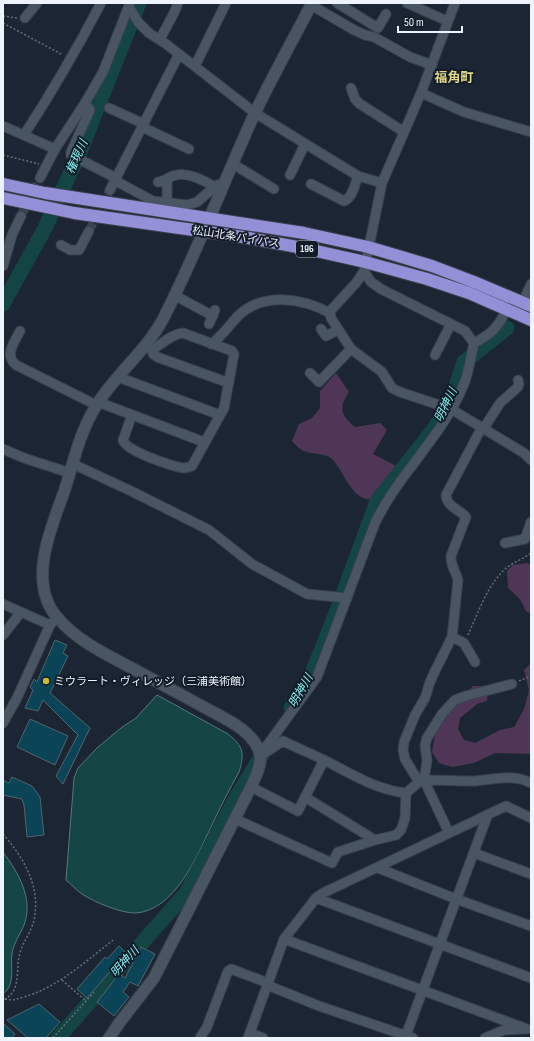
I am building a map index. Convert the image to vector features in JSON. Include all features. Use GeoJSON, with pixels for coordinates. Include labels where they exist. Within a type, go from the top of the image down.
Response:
{"type":"FeatureCollection","features":[{"type":"Feature","properties":{"kind":"highway","name":"松山北条バイパス"},"geometry":{"type":"LineString","coordinates":[[3,184],[79,199],[304,233],[368,247],[432,266],[527,304]]}},
{"type":"Feature","properties":{"kind":"highway","name":"松山北条バイパス"},"geometry":{"type":"LineString","coordinates":[[3,198],[74,213],[203,231],[303,248],[365,266],[427,278],[470,293],[531,320]]}},
{"type":"Feature","properties":{"kind":"street"},"geometry":{"type":"LineString","coordinates":[[25,18],[37,3]]}},
{"type":"Feature","properties":{"kind":"street"},"geometry":{"type":"LineString","coordinates":[[24,135],[50,96],[71,60],[101,3]]}},
{"type":"Feature","properties":{"kind":"street"},"geometry":{"type":"LineString","coordinates":[[160,40],[178,3]]}},
{"type":"Feature","properties":{"kind":"street"},"geometry":{"type":"LineString","coordinates":[[195,66],[226,3]]}},
{"type":"Feature","properties":{"kind":"street"},"geometry":{"type":"LineString","coordinates":[[337,3],[378,28],[386,14]]}},
{"type":"Feature","properties":{"kind":"street"},"geometry":{"type":"LineString","coordinates":[[408,3],[447,21]]}},
{"type":"Feature","properties":{"kind":"street"},"geometry":{"type":"LineString","coordinates":[[330,313],[356,283],[365,266],[382,183],[421,94],[455,3]]}},
{"type":"Feature","properties":{"kind":"street"},"geometry":{"type":"LineString","coordinates":[[3,723],[18,698],[53,622],[50,606],[45,593],[43,568],[49,538],[88,420],[97,404],[118,377],[148,348],[209,219],[220,185],[233,164],[255,113],[312,4],[354,30],[374,37],[410,57],[432,64]]}},
{"type":"Feature","properties":{"kind":"street"},"geometry":{"type":"LineString","coordinates":[[130,7],[138,22],[149,33],[180,54],[255,113],[358,176],[382,183]]}},
{"type":"Feature","properties":{"kind":"street"},"geometry":{"type":"LineString","coordinates":[[40,178],[55,149],[103,72],[130,7]]}},
{"type":"Feature","properties":{"kind":"street"},"geometry":{"type":"LineString","coordinates":[[110,190],[180,54]]}},
{"type":"Feature","properties":{"kind":"street"},"geometry":{"type":"LineString","coordinates":[[351,88],[355,99],[360,104],[404,132]]}},
{"type":"Feature","properties":{"kind":"street"},"geometry":{"type":"LineString","coordinates":[[421,94],[464,112],[531,132]]}},
{"type":"Feature","properties":{"kind":"street"},"geometry":{"type":"LineString","coordinates":[[85,103],[90,110],[71,155],[153,201],[187,204],[197,202],[220,185]]}},
{"type":"Feature","properties":{"kind":"street"},"geometry":{"type":"LineString","coordinates":[[109,108],[189,150]]}},
{"type":"Feature","properties":{"kind":"street"},"geometry":{"type":"LineString","coordinates":[[3,126],[55,149]]}},
{"type":"Feature","properties":{"kind":"street"},"geometry":{"type":"LineString","coordinates":[[290,175],[305,144]]}},
{"type":"Feature","properties":{"kind":"street"},"geometry":{"type":"LineString","coordinates":[[233,164],[274,189]]}},
{"type":"Feature","properties":{"kind":"street"},"geometry":{"type":"LineString","coordinates":[[167,202],[162,181],[174,175],[181,174],[220,185]]}},
{"type":"Feature","properties":{"kind":"street"},"geometry":{"type":"LineString","coordinates":[[311,184],[344,201],[348,200],[358,176]]}},
{"type":"Feature","properties":{"kind":"street"},"geometry":{"type":"LineString","coordinates":[[3,266],[12,235],[21,216]]}},
{"type":"Feature","properties":{"kind":"street"},"geometry":{"type":"LineString","coordinates":[[61,245],[70,250],[79,250],[89,231]]}},
{"type":"Feature","properties":{"kind":"street"},"geometry":{"type":"LineString","coordinates":[[110,1038],[120,1022],[154,978],[251,787],[258,771],[260,755],[317,677],[382,508],[440,429],[464,384],[473,347],[465,331],[380,289],[371,282],[365,266]]}},
{"type":"Feature","properties":{"kind":"street"},"geometry":{"type":"LineString","coordinates":[[527,304],[531,284]]}},
{"type":"Feature","properties":{"kind":"street"},"geometry":{"type":"LineString","coordinates":[[174,295],[212,317]]}},
{"type":"Feature","properties":{"kind":"street"},"geometry":{"type":"LineString","coordinates":[[211,344],[220,338],[241,314],[263,302],[275,300],[304,302],[316,306],[330,313],[338,330],[351,349],[382,372],[392,388],[451,409],[524,453],[531,460]]}},
{"type":"Feature","properties":{"kind":"street"},"geometry":{"type":"LineString","coordinates":[[473,347],[495,330],[500,324],[507,309]]}},
{"type":"Feature","properties":{"kind":"street"},"geometry":{"type":"LineString","coordinates":[[435,355],[451,324]]}},
{"type":"Feature","properties":{"kind":"street"},"geometry":{"type":"LineString","coordinates":[[321,329],[326,336],[338,330]]}},
{"type":"Feature","properties":{"kind":"street"},"geometry":{"type":"LineString","coordinates":[[20,331],[10,356],[11,361],[16,365],[97,404],[132,415],[204,442]]}},
{"type":"Feature","properties":{"kind":"street"},"geometry":{"type":"LineString","coordinates":[[132,415],[124,444],[139,453],[176,466],[189,468],[195,462],[204,442],[224,408],[234,354],[232,352],[183,333],[170,337],[159,347],[148,348]]}},
{"type":"Feature","properties":{"kind":"street"},"geometry":{"type":"LineString","coordinates":[[148,348],[157,357],[228,382]]}},
{"type":"Feature","properties":{"kind":"street"},"geometry":{"type":"LineString","coordinates":[[310,372],[319,382],[351,349]]}},
{"type":"Feature","properties":{"kind":"street"},"geometry":{"type":"LineString","coordinates":[[118,377],[220,415]]}},
{"type":"Feature","properties":{"kind":"street"},"geometry":{"type":"LineString","coordinates":[[449,833],[421,781],[405,759],[403,750],[404,742],[415,715],[425,698],[430,682],[452,637],[458,580],[450,561],[466,517],[449,505],[446,495],[483,427],[500,402],[518,387],[518,380]]}},
{"type":"Feature","properties":{"kind":"street"},"geometry":{"type":"LineString","coordinates":[[3,449],[24,458],[71,468],[131,491],[209,530],[252,564],[307,594],[347,598]]}},
{"type":"Feature","properties":{"kind":"street"},"geometry":{"type":"LineString","coordinates":[[505,543],[528,541],[531,522]]}},
{"type":"Feature","properties":{"kind":"street"},"geometry":{"type":"LineString","coordinates":[[3,604],[21,612],[53,622],[106,654],[234,724],[253,739],[260,755]]}},
{"type":"Feature","properties":{"kind":"street"},"geometry":{"type":"LineString","coordinates":[[3,636],[21,612]]}},
{"type":"Feature","properties":{"kind":"street"},"geometry":{"type":"LineString","coordinates":[[452,637],[464,644],[475,662]]}},
{"type":"Feature","properties":{"kind":"street"},"geometry":{"type":"LineString","coordinates":[[260,755],[283,741],[383,789],[406,793],[421,781],[427,761],[425,745],[442,714],[455,700],[512,684]]}},
{"type":"Feature","properties":{"kind":"street"},"geometry":{"type":"LineString","coordinates":[[251,787],[298,811],[324,760]]}},
{"type":"Feature","properties":{"kind":"street"},"geometry":{"type":"LineString","coordinates":[[421,781],[474,781],[513,778],[526,780],[531,783]]}},
{"type":"Feature","properties":{"kind":"street"},"geometry":{"type":"LineString","coordinates":[[235,819],[332,863],[338,852],[396,835],[401,830],[405,818],[406,793]]}},
{"type":"Feature","properties":{"kind":"street"},"geometry":{"type":"LineString","coordinates":[[305,797],[375,840]]}},
{"type":"Feature","properties":{"kind":"street"},"geometry":{"type":"LineString","coordinates":[[264,1038],[249,1036],[284,939],[316,898],[323,893],[506,806],[531,818]]}},
{"type":"Feature","properties":{"kind":"street"},"geometry":{"type":"LineString","coordinates":[[200,1038],[207,1027],[228,971],[231,969],[319,1006],[408,1037],[422,990],[488,814]]}},
{"type":"Feature","properties":{"kind":"street"},"geometry":{"type":"LineString","coordinates":[[474,853],[531,874]]}},
{"type":"Feature","properties":{"kind":"street"},"geometry":{"type":"LineString","coordinates":[[378,868],[456,899],[531,926]]}},
{"type":"Feature","properties":{"kind":"street"},"geometry":{"type":"LineString","coordinates":[[316,898],[531,978]]}},
{"type":"Feature","properties":{"kind":"street"},"geometry":{"type":"LineString","coordinates":[[284,939],[529,1028]]}},
{"type":"Feature","properties":{"kind":"street"},"geometry":{"type":"LineString","coordinates":[[485,1038],[504,1030],[529,1028]]}},
{"type":"Feature","properties":{"kind":"path"},"geometry":{"type":"LineString","coordinates":[[3,16],[25,18]]}},
{"type":"Feature","properties":{"kind":"path"},"geometry":{"type":"LineString","coordinates":[[3,23],[71,60]]}},
{"type":"Feature","properties":{"kind":"path"},"geometry":{"type":"LineString","coordinates":[[3,155],[46,166]]}},
{"type":"Feature","properties":{"kind":"path"},"geometry":{"type":"LineString","coordinates":[[464,644],[487,595],[497,579],[506,568],[531,553]]}},
{"type":"Feature","properties":{"kind":"path"},"geometry":{"type":"LineString","coordinates":[[512,684],[531,676]]}},
{"type":"Feature","properties":{"kind":"path"},"geometry":{"type":"LineString","coordinates":[[3,834],[27,867],[34,885],[35,904],[34,920],[19,954],[16,985],[14,991],[4,1000]]}},
{"type":"Feature","properties":{"kind":"path"},"geometry":{"type":"LineString","coordinates":[[4,1000],[11,1000],[36,993],[62,980],[114,940]]}},
{"type":"Feature","properties":{"kind":"path"},"geometry":{"type":"LineString","coordinates":[[62,980],[86,1001]]}},
{"type":"Feature","properties":{"kind":"path"},"geometry":{"type":"LineString","coordinates":[[53,1038],[94,992]]}},
{"type":"Feature","properties":{"kind":"shaded area"},"geometry":{"type":"Polygon","coordinates":[[[336,373],[349,392],[342,407],[344,415],[355,427],[380,423],[387,430],[373,454],[398,467],[373,499],[366,499],[354,491],[330,457],[302,450],[292,441],[299,424],[312,418],[320,408],[320,391],[336,373]]]}},
{"type":"Feature","properties":{"kind":"shaded area"},"geometry":{"type":"Polygon","coordinates":[[[528,563],[531,566],[531,614],[526,611],[520,599],[508,588],[507,571],[513,565],[528,563]]]}},
{"type":"Feature","properties":{"kind":"shaded area"},"geometry":{"type":"Polygon","coordinates":[[[531,663],[531,754],[495,753],[474,763],[452,767],[439,763],[432,752],[435,734],[444,718],[473,686],[482,686],[488,693],[487,701],[477,704],[460,718],[458,729],[464,740],[475,743],[500,730],[514,727],[524,709],[529,690],[524,670],[531,663]]]}},
{"type":"Feature","properties":{"kind":"shaded area"},"geometry":{"type":"Polygon","coordinates":[[[157,695],[228,734],[240,746],[242,760],[239,772],[199,852],[183,880],[162,902],[150,910],[130,913],[116,910],[87,897],[66,880],[74,778],[78,768],[97,748],[121,728],[136,718],[157,695]]]}},
{"type":"Feature","properties":{"kind":"shaded area"},"geometry":{"type":"Polygon","coordinates":[[[3,852],[14,868],[23,886],[26,896],[27,915],[13,950],[10,986],[3,994],[3,852]]]}},
{"type":"Feature","properties":{"kind":"building"},"geometry":{"type":"Polygon","coordinates":[[[55,640],[67,645],[63,653],[68,656],[50,693],[90,728],[63,784],[56,776],[78,735],[43,700],[38,711],[25,708],[33,690],[30,687],[34,679],[37,682],[55,640]]]}},
{"type":"Feature","properties":{"kind":"building"},"geometry":{"type":"Polygon","coordinates":[[[30,719],[68,736],[55,765],[17,747],[30,719]]]}},
{"type":"Feature","properties":{"kind":"building"},"geometry":{"type":"Polygon","coordinates":[[[12,777],[32,786],[40,797],[44,835],[27,837],[24,805],[22,799],[3,795],[3,780],[9,783],[12,777]]]}},
{"type":"Feature","properties":{"kind":"building"},"geometry":{"type":"Polygon","coordinates":[[[119,946],[126,953],[87,998],[77,989],[105,957],[107,959],[119,946]]]}},
{"type":"Feature","properties":{"kind":"building"},"geometry":{"type":"Polygon","coordinates":[[[141,947],[155,954],[138,986],[130,982],[123,992],[129,997],[114,1016],[97,1002],[119,974],[125,978],[141,947]]]}},
{"type":"Feature","properties":{"kind":"building"},"geometry":{"type":"Polygon","coordinates":[[[39,1004],[60,1022],[46,1038],[28,1038],[7,1020],[39,1004]]]}},
{"type":"Feature","properties":{"kind":"building"},"geometry":{"type":"Polygon","coordinates":[[[3,1023],[15,1034],[12,1038],[3,1038],[3,1023]]]}},
{"type":"Feature","properties":{"kind":"waterway","name":"権現川"},"geometry":{"type":"LineString","coordinates":[[3,304],[45,228],[80,152],[139,3]]}},
{"type":"Feature","properties":{"kind":"waterway","name":"明神川"},"geometry":{"type":"LineString","coordinates":[[291,708],[311,676],[377,501],[434,429],[451,400],[464,362],[507,328]]}},
{"type":"Feature","properties":{"kind":"waterway","name":"明神川"},"geometry":{"type":"LineString","coordinates":[[58,1038],[186,893],[237,796],[262,755]]}},
{"type":"Feature","properties":{"kind":"tunnel"},"geometry":{"type":"LineString","coordinates":[[21,216],[40,178]]}},
{"type":"Feature","properties":{"kind":"tunnel"},"geometry":{"type":"LineString","coordinates":[[89,231],[110,190]]}},
{"type":"Feature","properties":{"kind":"place","name":"ミウラート・ヴィレッジ（三浦美術館）"},"geometry":{"type":"Point","coordinates":[46,681]}},
{"type":"Feature","properties":{"kind":"district","name":"福角町"},"geometry":{"type":"Point","coordinates":[454,78]}}]}
